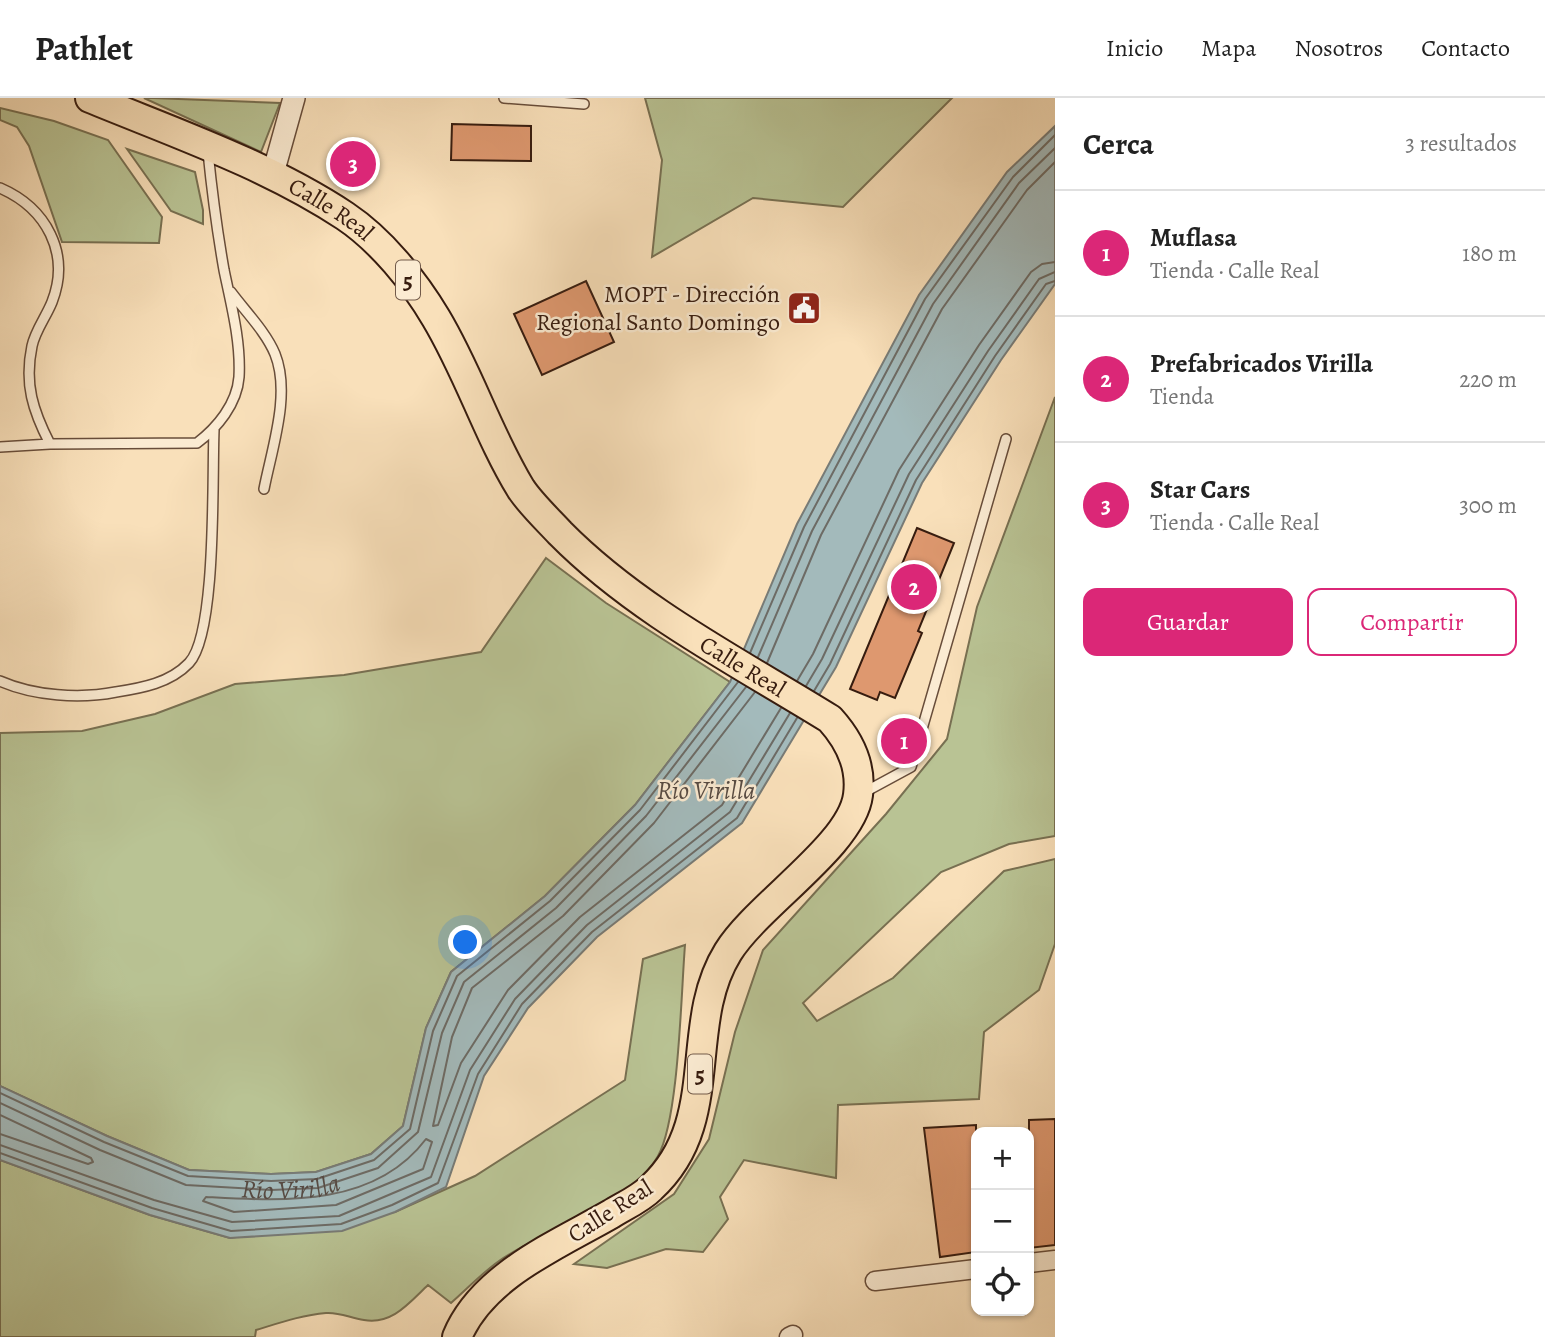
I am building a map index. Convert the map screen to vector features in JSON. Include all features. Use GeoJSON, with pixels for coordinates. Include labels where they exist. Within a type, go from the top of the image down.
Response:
{"type":"FeatureCollection","features":[{"type":"Feature","properties":{"kind":"main road","name":"Calle Real"},"geometry":{"type":"LineString","coordinates":[[90,98],[208,147],[272,177],[346,217],[392,259],[435,316],[469,377],[522,490],[561,533],[609,576],[661,615],[830,719],[848,738],[857,772],[859,796],[851,815],[828,848],[762,909],[727,953],[712,987],[694,1116],[673,1162],[651,1189],[536,1257],[490,1289],[464,1319],[457,1337]]}},
{"type":"Feature","properties":{"kind":"street"},"geometry":{"type":"LineString","coordinates":[[272,177],[294,98]]}},
{"type":"Feature","properties":{"kind":"street"},"geometry":{"type":"LineString","coordinates":[[1034,1262],[1055,1260]]}},
{"type":"Feature","properties":{"kind":"street"},"geometry":{"type":"LineString","coordinates":[[875,1281],[971,1270]]}},
{"type":"Feature","properties":{"kind":"lane"},"geometry":{"type":"LineString","coordinates":[[504,98],[584,104]]}},
{"type":"Feature","properties":{"kind":"lane"},"geometry":{"type":"LineString","coordinates":[[0,447],[197,443],[214,430],[228,409],[239,379],[237,339],[213,210],[208,147]]}},
{"type":"Feature","properties":{"kind":"lane"},"geometry":{"type":"LineString","coordinates":[[0,188],[21,198],[47,223],[56,253],[59,272],[53,301],[32,345],[29,379],[33,411],[50,444]]}},
{"type":"Feature","properties":{"kind":"lane"},"geometry":{"type":"LineString","coordinates":[[228,287],[274,351],[281,374],[278,412],[264,489]]}},
{"type":"Feature","properties":{"kind":"lane"},"geometry":{"type":"LineString","coordinates":[[0,681],[41,692],[97,696],[155,686],[191,662],[204,632],[209,588],[214,430]]}},
{"type":"Feature","properties":{"kind":"lane"},"geometry":{"type":"LineString","coordinates":[[859,796],[911,767],[1006,439]]}},
{"type":"Feature","properties":{"kind":"green space"},"geometry":{"type":"Polygon","coordinates":[[[144,98],[153,98],[280,103],[261,152],[144,98]]]}},
{"type":"Feature","properties":{"kind":"green space"},"geometry":{"type":"Polygon","coordinates":[[[645,98],[952,98],[843,207],[753,198],[652,257],[662,160],[645,98]]]}},
{"type":"Feature","properties":{"kind":"green space"},"geometry":{"type":"Polygon","coordinates":[[[0,108],[54,121],[108,140],[162,217],[159,243],[62,242],[29,146],[17,127],[0,120],[0,108]]]}},
{"type":"Feature","properties":{"kind":"green space"},"geometry":{"type":"Polygon","coordinates":[[[127,149],[195,172],[203,210],[203,224],[171,211],[127,149]]]}},
{"type":"Feature","properties":{"kind":"green space"},"geometry":{"type":"Polygon","coordinates":[[[1055,397],[1055,836],[1009,844],[941,872],[803,1003],[817,1021],[893,978],[1004,871],[1055,859],[1055,944],[1039,990],[984,1032],[979,1099],[838,1105],[836,1178],[744,1160],[720,1197],[728,1219],[703,1252],[666,1249],[607,1268],[574,1264],[674,1194],[709,1139],[735,1032],[763,950],[886,814],[947,739],[977,607],[1055,397]]]}},
{"type":"Feature","properties":{"kind":"green space"},"geometry":{"type":"Polygon","coordinates":[[[546,558],[606,603],[730,682],[635,805],[545,896],[451,972],[426,1028],[403,1126],[371,1154],[316,1172],[271,1174],[189,1170],[107,1136],[0,1086],[0,733],[82,731],[155,714],[235,684],[344,675],[481,652],[546,558]]]}},
{"type":"Feature","properties":{"kind":"green space"},"geometry":{"type":"Polygon","coordinates":[[[685,945],[675,1086],[671,1114],[658,1156],[645,1174],[628,1189],[499,1261],[451,1303],[428,1285],[407,1305],[383,1319],[374,1321],[336,1313],[317,1314],[256,1330],[255,1337],[0,1337],[0,1160],[150,1215],[230,1238],[395,1212],[475,1176],[625,1080],[643,959],[685,945]]]}},
{"type":"Feature","properties":{"kind":"water","name":"Río Virilla"},"geometry":{"type":"Polygon","coordinates":[[[1055,126],[1055,284],[1001,360],[922,483],[836,667],[742,823],[597,937],[528,1008],[484,1076],[446,1187],[395,1212],[342,1231],[230,1238],[150,1215],[0,1160],[0,1086],[107,1136],[189,1170],[271,1174],[316,1172],[371,1154],[403,1126],[426,1028],[451,972],[545,896],[635,805],[730,682],[797,524],[919,295],[1007,172],[1055,126]]]}},
{"type":"Feature","properties":{"kind":"building"},"geometry":{"type":"Polygon","coordinates":[[[452,124],[531,126],[531,161],[451,160],[452,124]]]}},
{"type":"Feature","properties":{"kind":"building"},"geometry":{"type":"Polygon","coordinates":[[[586,281],[614,342],[542,375],[514,314],[586,281]]]}},
{"type":"Feature","properties":{"kind":"building"},"geometry":{"type":"Polygon","coordinates":[[[917,528],[954,543],[918,631],[922,633],[895,698],[880,692],[877,700],[850,689],[917,528]]]}},
{"type":"Feature","properties":{"kind":"building"},"geometry":{"type":"Polygon","coordinates":[[[904,717],[915,728],[903,763],[880,743],[904,717]]]}},
{"type":"Feature","properties":{"kind":"building"},"geometry":{"type":"Polygon","coordinates":[[[1055,1119],[1055,1245],[1034,1247],[1034,1127],[1029,1127],[1029,1120],[1055,1119]]]}},
{"type":"Feature","properties":{"kind":"building"},"geometry":{"type":"Polygon","coordinates":[[[976,1125],[971,1127],[971,1253],[940,1257],[924,1128],[976,1125]]]}},
{"type":"Feature","properties":{"kind":"place","name":"Star Cars"},"geometry":{"type":"Point","coordinates":[353,164]}},
{"type":"Feature","properties":{"kind":"place","name":"MOPT - Dirección Regional Santo Domingo"},"geometry":{"type":"Point","coordinates":[804,308]}},
{"type":"Feature","properties":{"kind":"place","name":"Prefabricados Virilla"},"geometry":{"type":"Point","coordinates":[914,587]}},
{"type":"Feature","properties":{"kind":"place","name":"Muflasa"},"geometry":{"type":"Point","coordinates":[904,741]}}]}
